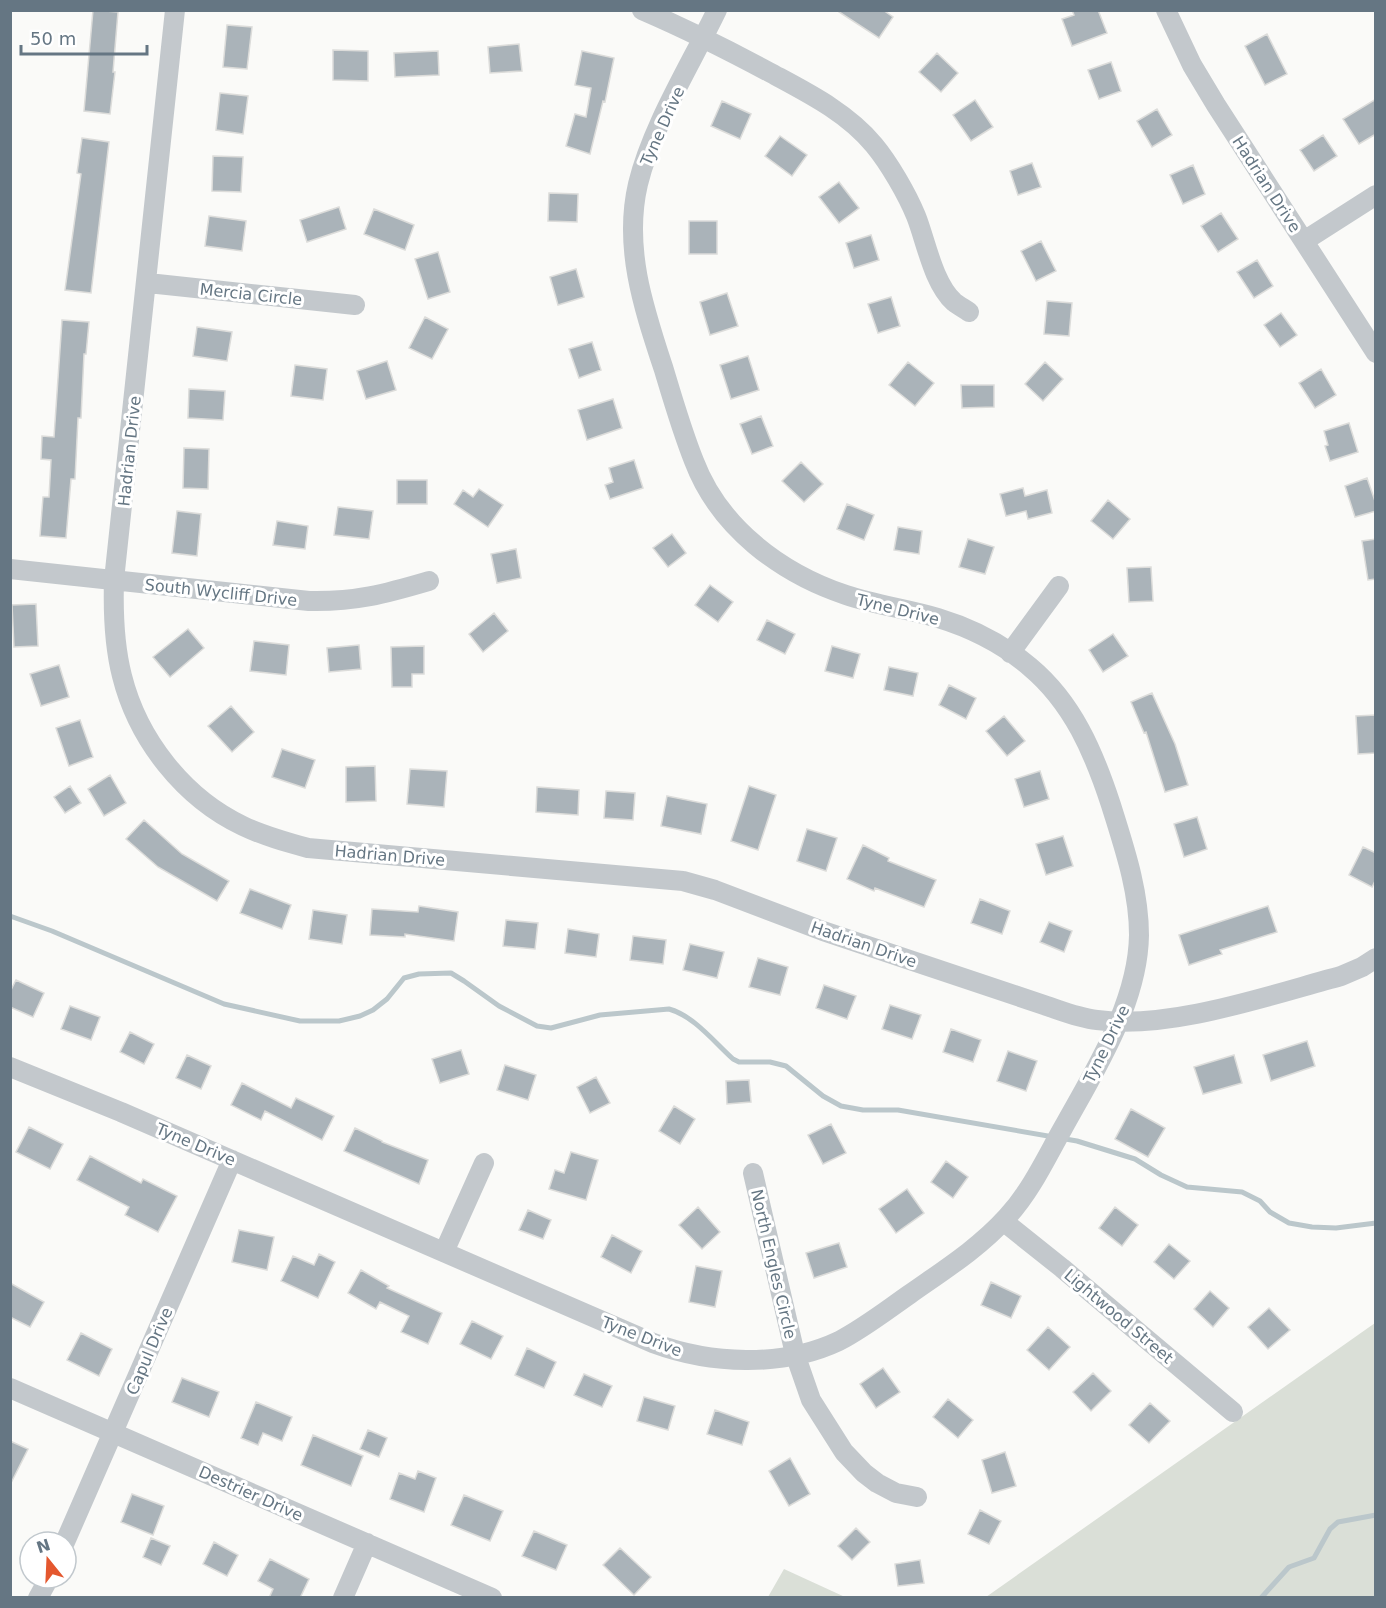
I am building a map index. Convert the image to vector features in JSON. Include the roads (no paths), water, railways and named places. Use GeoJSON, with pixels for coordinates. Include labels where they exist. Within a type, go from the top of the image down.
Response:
{"type":"FeatureCollection","features":[{"type":"Feature","properties":{"kind":"street","name":"Hadrian Drive"},"geometry":{"type":"LineString","coordinates":[[175,10],[114,580],[115,626],[122,676],[134,709],[153,746],[181,782],[208,805],[261,834],[308,848],[683,881],[715,890],[833,934],[1078,1016],[1118,1021],[1179,1017],[1341,976],[1376,958]]}},
{"type":"Feature","properties":{"kind":"street"},"geometry":{"type":"LineString","coordinates":[[642,10],[704,37],[806,92],[843,116],[861,131],[874,146],[915,214],[945,291],[954,302],[969,312]]}},
{"type":"Feature","properties":{"kind":"street","name":"Tyne Drive"},"geometry":{"type":"LineString","coordinates":[[10,1068],[121,1112],[672,1350],[696,1355],[761,1359],[818,1349],[840,1340],[864,1326],[965,1255],[1020,1203],[1086,1087],[1132,986],[1139,938],[1135,888],[1123,843],[1095,759],[1071,713],[1031,668],[988,638],[965,628],[940,618],[849,596],[787,569],[769,557],[738,529],[704,484],[680,421],[640,292],[633,245],[633,211],[638,183],[657,130],[717,10]]}},
{"type":"Feature","properties":{"kind":"street","name":"Hadrian Drive"},"geometry":{"type":"LineString","coordinates":[[1166,10],[1192,65],[1376,353]]}},
{"type":"Feature","properties":{"kind":"street"},"geometry":{"type":"LineString","coordinates":[[1304,241],[1376,195]]}},
{"type":"Feature","properties":{"kind":"street","name":"Mercia Circle"},"geometry":{"type":"LineString","coordinates":[[147,283],[355,305]]}},
{"type":"Feature","properties":{"kind":"street","name":"South Wycliff Drive"},"geometry":{"type":"LineString","coordinates":[[10,569],[309,601],[375,597],[429,580]]}},
{"type":"Feature","properties":{"kind":"street"},"geometry":{"type":"LineString","coordinates":[[1011,653],[1059,586]]}},
{"type":"Feature","properties":{"kind":"street","name":"Capul Drive"},"geometry":{"type":"LineString","coordinates":[[70,1530],[232,1160]]}},
{"type":"Feature","properties":{"kind":"street"},"geometry":{"type":"LineString","coordinates":[[444,1252],[484,1163]]}},
{"type":"Feature","properties":{"kind":"street","name":"North Engles Circle"},"geometry":{"type":"LineString","coordinates":[[753,1173],[795,1354],[811,1400],[852,1462],[877,1483],[896,1493],[917,1497]]}},
{"type":"Feature","properties":{"kind":"street","name":"Lightwood Street"},"geometry":{"type":"LineString","coordinates":[[1003,1221],[1233,1412]]}},
{"type":"Feature","properties":{"kind":"street","name":"Destrier Drive"},"geometry":{"type":"LineString","coordinates":[[10,1388],[492,1598]]}},
{"type":"Feature","properties":{"kind":"street"},"geometry":{"type":"LineString","coordinates":[[343,1598],[367,1543]]}},
{"type":"Feature","properties":{"kind":"waterway"},"geometry":{"type":"LineString","coordinates":[[10,916],[52,931],[224,1004],[300,1021],[339,1021],[360,1016],[373,1010],[387,999],[404,978],[419,974],[451,973],[499,1006],[537,1026],[551,1028],[600,1015],[669,1009],[695,1023],[733,1059],[739,1062],[770,1062],[786,1066],[823,1096],[841,1106],[863,1110],[898,1110],[1077,1141],[1135,1159],[1187,1187],[1242,1192],[1260,1201],[1270,1212],[1289,1223],[1336,1228],[1376,1223]]}},
{"type":"Feature","properties":{"kind":"waterway"},"geometry":{"type":"LineString","coordinates":[[1261,1598],[1289,1567],[1314,1558],[1330,1529],[1338,1522],[1376,1515]]}}]}
